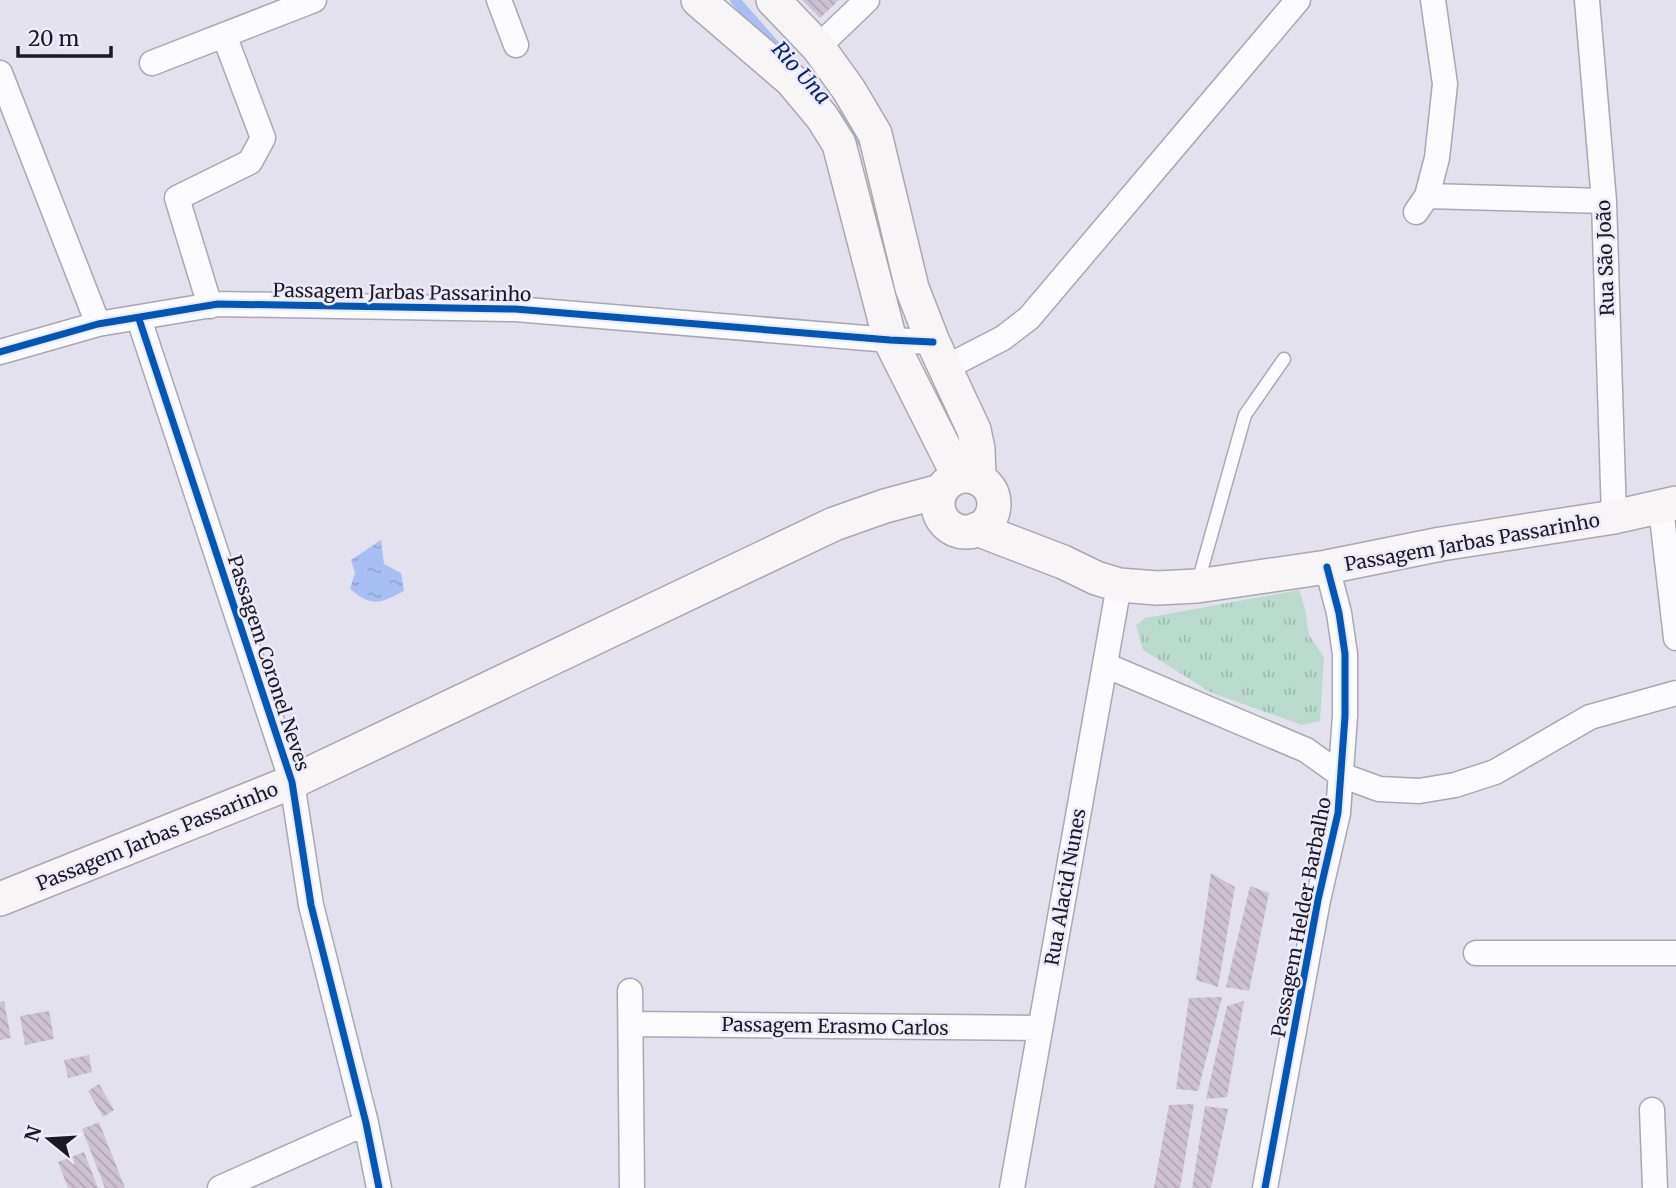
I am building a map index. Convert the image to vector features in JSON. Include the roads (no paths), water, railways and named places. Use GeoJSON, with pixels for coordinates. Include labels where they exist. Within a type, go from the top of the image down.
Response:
{"type":"FeatureCollection","features":[{"type":"Feature","properties":{"kind":"main road"},"geometry":{"type":"LineString","coordinates":[[698,0],[793,77],[839,144],[890,340],[965,500]]}},
{"type":"Feature","properties":{"kind":"main road"},"geometry":{"type":"LineString","coordinates":[[773,0],[818,47],[849,90],[875,134],[912,288],[974,430],[978,449],[965,500]]}},
{"type":"Feature","properties":{"kind":"main road"},"geometry":{"type":"LineString","coordinates":[[793,77],[818,47]]}},
{"type":"Feature","properties":{"kind":"main road","name":"Passagem Jarbas Passarinho"},"geometry":{"type":"LineString","coordinates":[[0,899],[292,782],[800,539],[885,506],[965,500],[1063,562],[1096,578],[1119,585],[1157,588],[1197,586],[1327,567],[1441,544],[1669,506]]}},
{"type":"Feature","properties":{"kind":"street"},"geometry":{"type":"LineString","coordinates":[[152,63],[314,0]]}},
{"type":"Feature","properties":{"kind":"street"},"geometry":{"type":"LineString","coordinates":[[499,0],[516,45]]}},
{"type":"Feature","properties":{"kind":"street"},"geometry":{"type":"LineString","coordinates":[[818,47],[867,0]]}},
{"type":"Feature","properties":{"kind":"street"},"geometry":{"type":"LineString","coordinates":[[939,355],[1003,338],[1028,318],[1298,0]]}},
{"type":"Feature","properties":{"kind":"street"},"geometry":{"type":"LineString","coordinates":[[1433,0],[1445,84],[1437,158],[1422,204],[1604,201]]}},
{"type":"Feature","properties":{"kind":"street","name":"Rua São João"},"geometry":{"type":"LineString","coordinates":[[1587,0],[1604,201],[1614,517]]}},
{"type":"Feature","properties":{"kind":"street"},"geometry":{"type":"LineString","coordinates":[[209,306],[177,198],[250,162],[263,138],[224,35]]}},
{"type":"Feature","properties":{"kind":"street"},"geometry":{"type":"LineString","coordinates":[[0,73],[98,324]]}},
{"type":"Feature","properties":{"kind":"street","name":"Passagem Jarbas Passarinho"},"geometry":{"type":"LineString","coordinates":[[0,352],[98,324],[209,306],[292,304],[515,309],[890,340],[939,355]]}},
{"type":"Feature","properties":{"kind":"street","name":"Passagem Coronel Neves"},"geometry":{"type":"LineString","coordinates":[[139,319],[292,782],[311,905],[366,1123],[379,1188]]}},
{"type":"Feature","properties":{"kind":"street"},"geometry":{"type":"LineString","coordinates":[[1669,506],[1676,638]]}},
{"type":"Feature","properties":{"kind":"street","name":"Passagem Helder Barbalho"},"geometry":{"type":"LineString","coordinates":[[1265,1188],[1318,900],[1338,813],[1345,716],[1345,654],[1339,613],[1327,567]]}},
{"type":"Feature","properties":{"kind":"street","name":"Rua Alacid Nunes"},"geometry":{"type":"LineString","coordinates":[[1013,1188],[1119,585]]}},
{"type":"Feature","properties":{"kind":"street"},"geometry":{"type":"LineString","coordinates":[[1105,666],[1306,750],[1341,775],[1379,789],[1419,791],[1455,785],[1495,772],[1590,717],[1676,693]]}},
{"type":"Feature","properties":{"kind":"street"},"geometry":{"type":"LineString","coordinates":[[1476,953],[1676,953]]}},
{"type":"Feature","properties":{"kind":"street"},"geometry":{"type":"LineString","coordinates":[[630,991],[632,1188]]}},
{"type":"Feature","properties":{"kind":"street","name":"Passagem Erasmo Carlos"},"geometry":{"type":"LineString","coordinates":[[631,1024],[1040,1028]]}},
{"type":"Feature","properties":{"kind":"street"},"geometry":{"type":"LineString","coordinates":[[1652,1110],[1655,1188]]}},
{"type":"Feature","properties":{"kind":"street"},"geometry":{"type":"LineString","coordinates":[[220,1188],[366,1123]]}},
{"type":"Feature","properties":{"kind":"lane"},"geometry":{"type":"LineString","coordinates":[[1197,586],[1245,415],[1284,359]]}},
{"type":"Feature","properties":{"kind":"water"},"geometry":{"type":"Polygon","coordinates":[[[381,540],[384,564],[401,573],[404,591],[376,602],[364,599],[350,589],[355,573],[351,560],[381,540]]]}},
{"type":"Feature","properties":{"kind":"waterway","name":"Rio Una"},"geometry":{"type":"LineString","coordinates":[[735,0],[781,52]]}},
{"type":"Feature","properties":{"kind":"waterway","name":"Rio Una"},"geometry":{"type":"LineString","coordinates":[[838,115],[863,143]]}}]}
